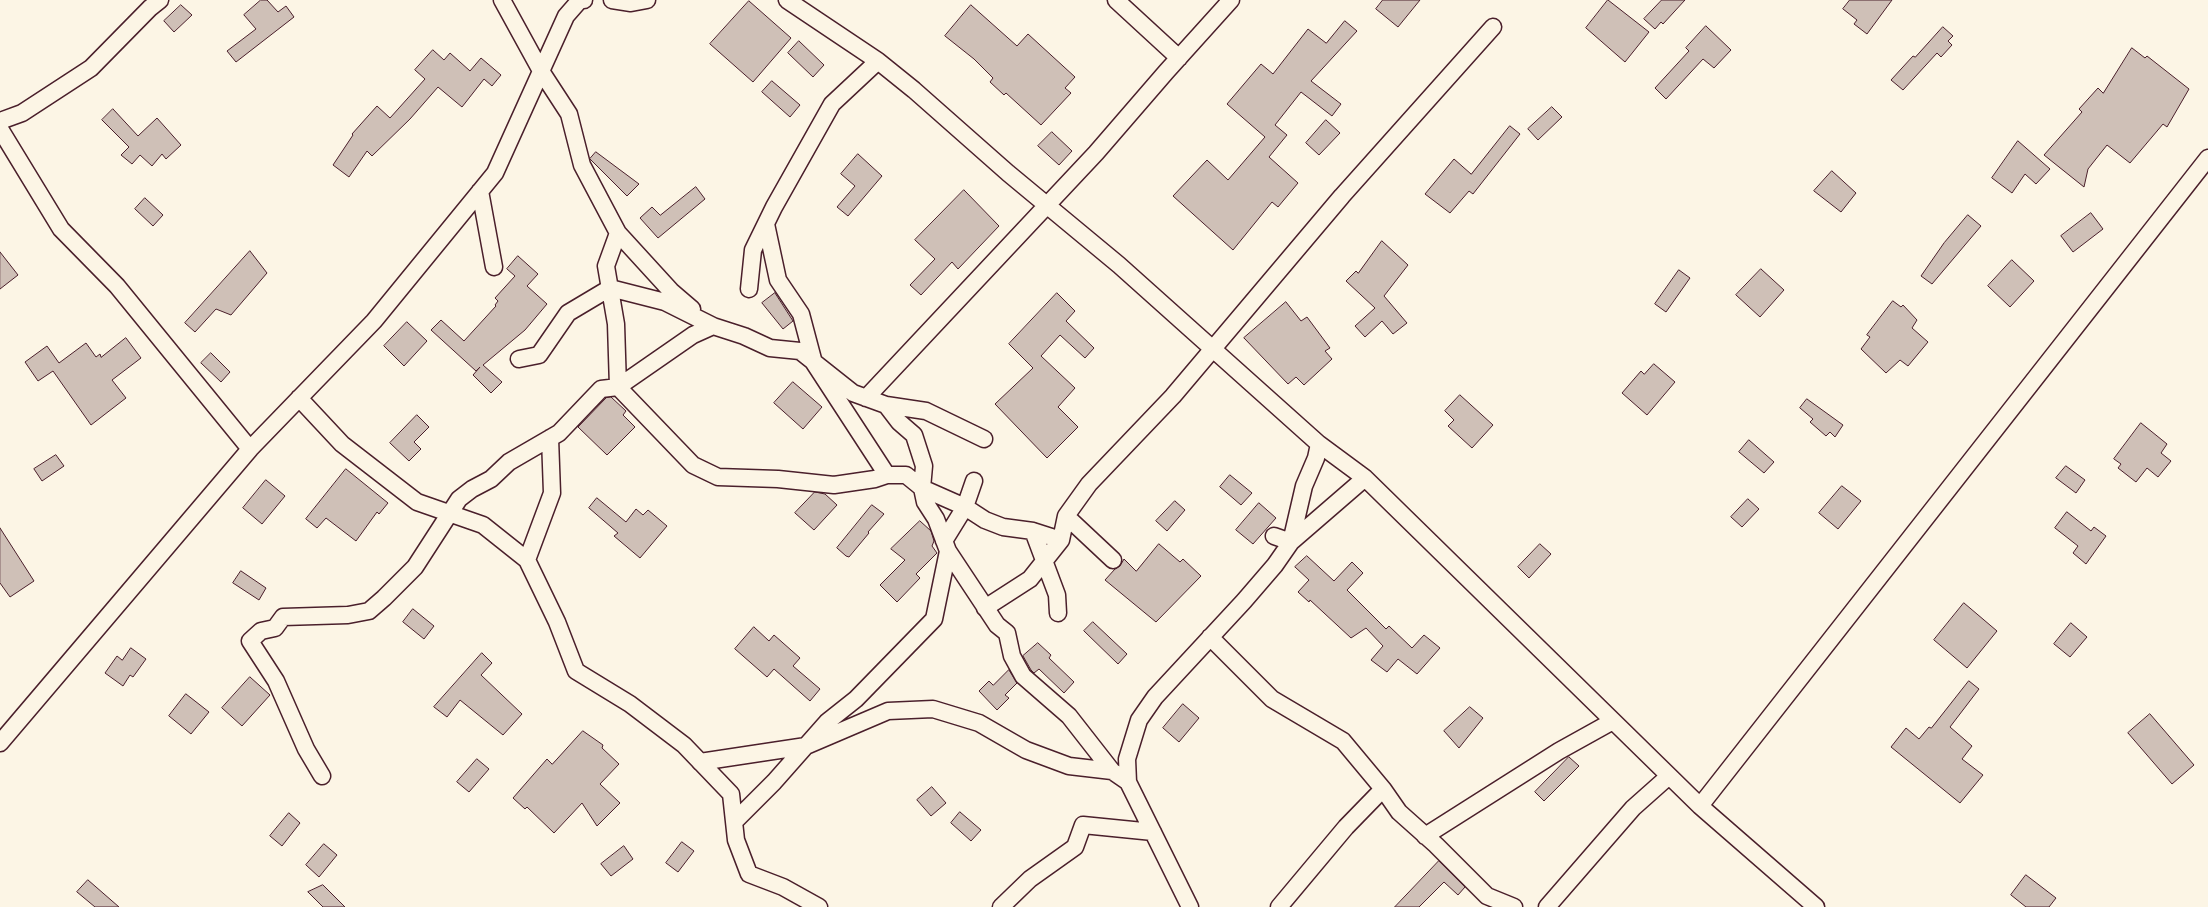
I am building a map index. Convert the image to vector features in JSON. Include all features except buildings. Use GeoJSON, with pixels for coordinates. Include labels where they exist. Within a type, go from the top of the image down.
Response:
{"type":"FeatureCollection","features":[{"type":"Feature","properties":{"kind":"street"},"geometry":{"type":"LineString","coordinates":[[0,121],[22,113],[91,68],[150,8],[160,0]]}},
{"type":"Feature","properties":{"kind":"street"},"geometry":{"type":"LineString","coordinates":[[502,0],[541,71],[568,114],[582,165],[618,233],[670,290],[713,326]]}},
{"type":"Feature","properties":{"kind":"street"},"geometry":{"type":"LineString","coordinates":[[0,743],[250,449],[374,321],[495,173],[566,16],[580,0],[584,0]]}},
{"type":"Feature","properties":{"kind":"street"},"geometry":{"type":"LineString","coordinates":[[612,0],[631,3],[647,0]]}},
{"type":"Feature","properties":{"kind":"street"},"geometry":{"type":"LineString","coordinates":[[787,0],[878,61],[914,90],[1047,206],[1119,265],[1319,444],[1365,478],[1700,806],[1816,907]]}},
{"type":"Feature","properties":{"kind":"street"},"geometry":{"type":"LineString","coordinates":[[1116,0],[1179,58]]}},
{"type":"Feature","properties":{"kind":"street"},"geometry":{"type":"LineString","coordinates":[[866,398],[1115,133],[1231,0]]}},
{"type":"Feature","properties":{"kind":"street"},"geometry":{"type":"LineString","coordinates":[[985,608],[1030,579],[1061,540],[1066,516],[1089,484],[1173,396],[1342,196],[1493,27]]}},
{"type":"Feature","properties":{"kind":"street"},"geometry":{"type":"LineString","coordinates":[[749,289],[753,250],[832,104],[878,61]]}},
{"type":"Feature","properties":{"kind":"street"},"geometry":{"type":"LineString","coordinates":[[0,128],[61,230],[118,286],[250,449]]}},
{"type":"Feature","properties":{"kind":"street"},"geometry":{"type":"LineString","coordinates":[[1700,806],[2208,158]]}},
{"type":"Feature","properties":{"kind":"street"},"geometry":{"type":"LineString","coordinates":[[480,191],[494,267]]}},
{"type":"Feature","properties":{"kind":"street"},"geometry":{"type":"LineString","coordinates":[[766,224],[778,280],[801,314],[814,363],[887,475]]}},
{"type":"Feature","properties":{"kind":"street"},"geometry":{"type":"LineString","coordinates":[[618,233],[606,266],[616,324],[618,387],[693,465],[718,477],[778,479],[834,485],[875,479],[887,475],[906,475],[922,488],[965,507],[985,520],[1003,527],[1033,531],[1061,540]]}},
{"type":"Feature","properties":{"kind":"street"},"geometry":{"type":"LineString","coordinates":[[520,360],[539,355],[568,313],[610,288],[665,302],[713,326],[744,336],[770,348],[800,351],[853,393],[886,405],[928,412],[984,439]]}},
{"type":"Feature","properties":{"kind":"street"},"geometry":{"type":"LineString","coordinates":[[322,776],[306,749],[276,681],[250,641],[261,631],[275,628],[283,617],[348,615],[369,611],[415,567],[459,499],[472,489],[491,479],[509,462],[558,433],[590,403],[601,389],[618,387],[693,335],[713,326]]}},
{"type":"Feature","properties":{"kind":"street"},"geometry":{"type":"LineString","coordinates":[[299,398],[342,444],[417,502],[483,525],[527,560],[557,622],[576,671],[630,704],[684,745],[731,794],[736,840],[749,874],[783,887],[819,907]]}},
{"type":"Feature","properties":{"kind":"street"},"geometry":{"type":"LineString","coordinates":[[886,405],[899,422],[914,435],[924,466],[922,488],[925,502],[936,519],[946,546],[985,608],[997,625],[1007,633],[1012,656],[1023,676],[1069,716],[1112,771],[1128,782]]}},
{"type":"Feature","properties":{"kind":"street"},"geometry":{"type":"LineString","coordinates":[[914,435],[928,412]]}},
{"type":"Feature","properties":{"kind":"street"},"geometry":{"type":"LineString","coordinates":[[527,560],[552,494],[550,438]]}},
{"type":"Feature","properties":{"kind":"street"},"geometry":{"type":"LineString","coordinates":[[1291,542],[1304,486],[1316,458],[1319,444]]}},
{"type":"Feature","properties":{"kind":"street"},"geometry":{"type":"LineString","coordinates":[[1190,907],[1128,782],[1127,758],[1140,720],[1155,697],[1276,565],[1291,542],[1365,478]]}},
{"type":"Feature","properties":{"kind":"street"},"geometry":{"type":"LineString","coordinates":[[734,822],[827,722],[856,699],[934,619],[946,546],[965,507],[974,481]]}},
{"type":"Feature","properties":{"kind":"street"},"geometry":{"type":"LineString","coordinates":[[1066,516],[1113,560]]}},
{"type":"Feature","properties":{"kind":"street"},"geometry":{"type":"LineString","coordinates":[[1033,531],[1046,560],[1057,595],[1058,612]]}},
{"type":"Feature","properties":{"kind":"street"},"geometry":{"type":"LineString","coordinates":[[1274,536],[1291,542]]}},
{"type":"Feature","properties":{"kind":"street"},"geometry":{"type":"LineString","coordinates":[[1210,637],[1272,699],[1343,742],[1383,790],[1399,812],[1487,896],[1514,907]]}},
{"type":"Feature","properties":{"kind":"street"},"geometry":{"type":"LineString","coordinates":[[700,762],[806,746],[888,711],[934,709],[979,723],[1026,750],[1069,766],[1112,771]]}},
{"type":"Feature","properties":{"kind":"street"},"geometry":{"type":"LineString","coordinates":[[1425,836],[1559,751],[1613,721]]}},
{"type":"Feature","properties":{"kind":"street"},"geometry":{"type":"LineString","coordinates":[[1547,907],[1633,808],[1669,776]]}},
{"type":"Feature","properties":{"kind":"street"},"geometry":{"type":"LineString","coordinates":[[1279,907],[1346,827],[1383,790]]}},
{"type":"Feature","properties":{"kind":"street"},"geometry":{"type":"LineString","coordinates":[[1001,907],[1030,879],[1075,847],[1083,825],[1153,832]]}}]}
